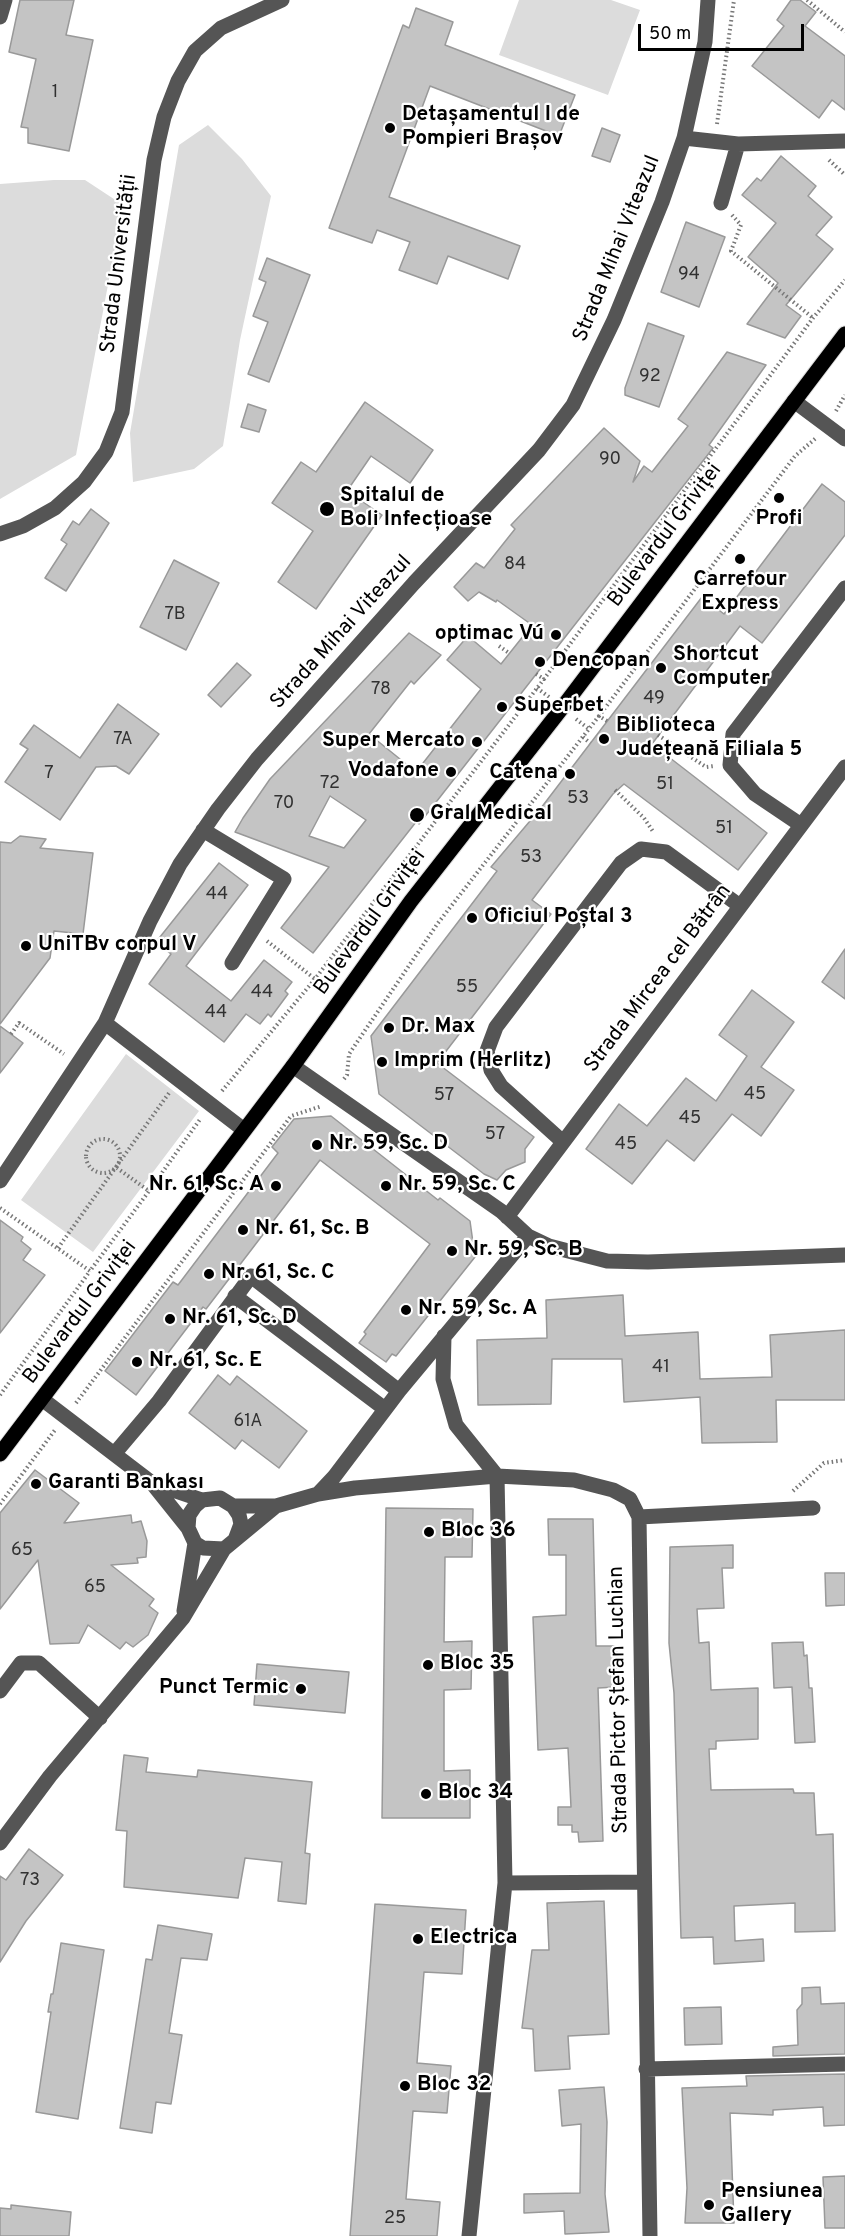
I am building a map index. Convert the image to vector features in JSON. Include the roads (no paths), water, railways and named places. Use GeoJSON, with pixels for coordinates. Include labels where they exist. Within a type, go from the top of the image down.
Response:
{"type":"FeatureCollection","features":[{"type":"Feature","properties":{"kind":"main road","name":"Bulevardul Griviței"},"geometry":{"type":"LineString","coordinates":[[0,1454],[293,1066],[411,901],[562,708],[845,334]]}},
{"type":"Feature","properties":{"kind":"street"},"geometry":{"type":"LineString","coordinates":[[0,17],[5,0]]}},
{"type":"Feature","properties":{"kind":"street","name":"Strada Universității"},"geometry":{"type":"LineString","coordinates":[[0,534],[23,526],[55,508],[84,482],[106,452],[122,412],[154,160],[167,108],[178,81],[195,51],[222,28],[282,0]]}},
{"type":"Feature","properties":{"kind":"street","name":"Strada Mihai Viteazul"},"geometry":{"type":"LineString","coordinates":[[0,1181],[105,1023],[155,911],[180,864],[203,830],[273,742],[556,429],[587,379],[614,320],[662,202],[684,138],[705,42],[708,0]]}},
{"type":"Feature","properties":{"kind":"street"},"geometry":{"type":"LineString","coordinates":[[684,138],[738,144],[845,141]]}},
{"type":"Feature","properties":{"kind":"street"},"geometry":{"type":"LineString","coordinates":[[721,203],[738,144]]}},
{"type":"Feature","properties":{"kind":"street"},"geometry":{"type":"LineString","coordinates":[[794,401],[845,439]]}},
{"type":"Feature","properties":{"kind":"street"},"geometry":{"type":"LineString","coordinates":[[801,825],[755,794],[730,765],[733,734],[845,588]]}},
{"type":"Feature","properties":{"kind":"street","name":"Strada Mircea cel Bătrân"},"geometry":{"type":"LineString","coordinates":[[507,1217],[845,767]]}},
{"type":"Feature","properties":{"kind":"street"},"geometry":{"type":"LineString","coordinates":[[203,830],[284,879],[232,963]]}},
{"type":"Feature","properties":{"kind":"street"},"geometry":{"type":"LineString","coordinates":[[563,1142],[501,1086],[490,1070],[487,1051],[496,1028],[621,863],[641,849],[666,852],[741,906]]}},
{"type":"Feature","properties":{"kind":"street"},"geometry":{"type":"LineString","coordinates":[[105,1023],[244,1130]]}},
{"type":"Feature","properties":{"kind":"street"},"geometry":{"type":"LineString","coordinates":[[293,1066],[507,1217],[528,1236],[549,1246],[608,1261],[648,1262],[845,1255]]}},
{"type":"Feature","properties":{"kind":"street"},"geometry":{"type":"LineString","coordinates":[[318,1494],[399,1390],[528,1236]]}},
{"type":"Feature","properties":{"kind":"street"},"geometry":{"type":"LineString","coordinates":[[115,1453],[159,1401],[251,1276],[399,1390]]}},
{"type":"Feature","properties":{"kind":"street"},"geometry":{"type":"LineString","coordinates":[[236,1296],[385,1409]]}},
{"type":"Feature","properties":{"kind":"street"},"geometry":{"type":"LineString","coordinates":[[444,1336],[443,1379],[456,1425],[497,1476],[505,1883],[469,2236]]}},
{"type":"Feature","properties":{"kind":"street"},"geometry":{"type":"LineString","coordinates":[[42,1399],[115,1453],[152,1484],[188,1528],[195,1543],[183,1618]]}},
{"type":"Feature","properties":{"kind":"street"},"geometry":{"type":"LineString","coordinates":[[152,1484],[202,1500],[220,1498],[233,1506],[276,1506],[318,1494],[497,1476],[574,1480],[613,1491],[630,1499],[639,1517],[813,1508]]}},
{"type":"Feature","properties":{"kind":"street"},"geometry":{"type":"LineString","coordinates":[[188,1528],[189,1515],[202,1500]]}},
{"type":"Feature","properties":{"kind":"street"},"geometry":{"type":"LineString","coordinates":[[0,1843],[50,1776],[183,1618],[241,1524],[233,1506]]}},
{"type":"Feature","properties":{"kind":"street"},"geometry":{"type":"LineString","coordinates":[[195,1543],[209,1550],[230,1544],[276,1506]]}},
{"type":"Feature","properties":{"kind":"street","name":"Strada Pictor Ștefan Luchian"},"geometry":{"type":"LineString","coordinates":[[639,1517],[650,2236]]}},
{"type":"Feature","properties":{"kind":"street"},"geometry":{"type":"LineString","coordinates":[[0,1691],[21,1663],[39,1663],[100,1718]]}},
{"type":"Feature","properties":{"kind":"street"},"geometry":{"type":"LineString","coordinates":[[505,1883],[643,1882]]}},
{"type":"Feature","properties":{"kind":"street"},"geometry":{"type":"LineString","coordinates":[[646,2069],[845,2064]]}},
{"type":"Feature","properties":{"kind":"place","name":"Detașamentul I de Pompieri Brașov"},"geometry":{"type":"Point","coordinates":[390,128]}},
{"type":"Feature","properties":{"kind":"place","name":"Profi"},"geometry":{"type":"Point","coordinates":[779,498]}},
{"type":"Feature","properties":{"kind":"place","name":"Spitalul de Boli Infecțioase"},"geometry":{"type":"Point","coordinates":[327,509]}},
{"type":"Feature","properties":{"kind":"place","name":"Carrefour Express"},"geometry":{"type":"Point","coordinates":[740,559]}},
{"type":"Feature","properties":{"kind":"place","name":"optimac Vú"},"geometry":{"type":"Point","coordinates":[556,635]}},
{"type":"Feature","properties":{"kind":"place","name":"Dencopan"},"geometry":{"type":"Point","coordinates":[540,662]}},
{"type":"Feature","properties":{"kind":"place","name":"Shortcut Computer"},"geometry":{"type":"Point","coordinates":[661,668]}},
{"type":"Feature","properties":{"kind":"place","name":"Superbet"},"geometry":{"type":"Point","coordinates":[502,707]}},
{"type":"Feature","properties":{"kind":"place","name":"Biblioteca Județeană Filiala 5"},"geometry":{"type":"Point","coordinates":[604,739]}},
{"type":"Feature","properties":{"kind":"place","name":"Super Mercato"},"geometry":{"type":"Point","coordinates":[477,742]}},
{"type":"Feature","properties":{"kind":"place","name":"Vodafone"},"geometry":{"type":"Point","coordinates":[451,772]}},
{"type":"Feature","properties":{"kind":"place","name":"Catena"},"geometry":{"type":"Point","coordinates":[570,774]}},
{"type":"Feature","properties":{"kind":"place","name":"Gral Medical"},"geometry":{"type":"Point","coordinates":[417,815]}},
{"type":"Feature","properties":{"kind":"place","name":"Oficiul Poștal 3"},"geometry":{"type":"Point","coordinates":[472,918]}},
{"type":"Feature","properties":{"kind":"place","name":"UniTBv corpul V"},"geometry":{"type":"Point","coordinates":[26,946]}},
{"type":"Feature","properties":{"kind":"place","name":"Dr. Max"},"geometry":{"type":"Point","coordinates":[389,1028]}},
{"type":"Feature","properties":{"kind":"place","name":"Imprim (Herlitz)"},"geometry":{"type":"Point","coordinates":[382,1062]}},
{"type":"Feature","properties":{"kind":"place","name":"Nr. 59, Sc. D"},"geometry":{"type":"Point","coordinates":[317,1145]}},
{"type":"Feature","properties":{"kind":"place","name":"Nr. 61, Sc. A"},"geometry":{"type":"Point","coordinates":[276,1186]}},
{"type":"Feature","properties":{"kind":"place","name":"Nr. 59, Sc. C"},"geometry":{"type":"Point","coordinates":[386,1186]}},
{"type":"Feature","properties":{"kind":"place","name":"Nr. 61, Sc. B"},"geometry":{"type":"Point","coordinates":[243,1230]}},
{"type":"Feature","properties":{"kind":"place","name":"Nr. 59, Sc. B"},"geometry":{"type":"Point","coordinates":[452,1251]}},
{"type":"Feature","properties":{"kind":"place","name":"Nr. 61, Sc. C"},"geometry":{"type":"Point","coordinates":[209,1274]}},
{"type":"Feature","properties":{"kind":"place","name":"Nr. 59, Sc. A"},"geometry":{"type":"Point","coordinates":[406,1310]}},
{"type":"Feature","properties":{"kind":"place","name":"Nr. 61, Sc. D"},"geometry":{"type":"Point","coordinates":[170,1319]}},
{"type":"Feature","properties":{"kind":"place","name":"Nr. 61, Sc. E"},"geometry":{"type":"Point","coordinates":[137,1362]}},
{"type":"Feature","properties":{"kind":"place","name":"Garanti Bankası"},"geometry":{"type":"Point","coordinates":[36,1484]}},
{"type":"Feature","properties":{"kind":"place","name":"Bloc 36"},"geometry":{"type":"Point","coordinates":[429,1532]}},
{"type":"Feature","properties":{"kind":"place","name":"Bloc 35"},"geometry":{"type":"Point","coordinates":[428,1665]}},
{"type":"Feature","properties":{"kind":"place","name":"Punct Termic"},"geometry":{"type":"Point","coordinates":[301,1689]}},
{"type":"Feature","properties":{"kind":"place","name":"Bloc 34"},"geometry":{"type":"Point","coordinates":[426,1794]}},
{"type":"Feature","properties":{"kind":"place","name":"Electrica"},"geometry":{"type":"Point","coordinates":[418,1939]}},
{"type":"Feature","properties":{"kind":"place","name":"Bloc 32"},"geometry":{"type":"Point","coordinates":[405,2086]}},
{"type":"Feature","properties":{"kind":"place","name":"Pensiunea Gallery"},"geometry":{"type":"Point","coordinates":[709,2205]}}]}
